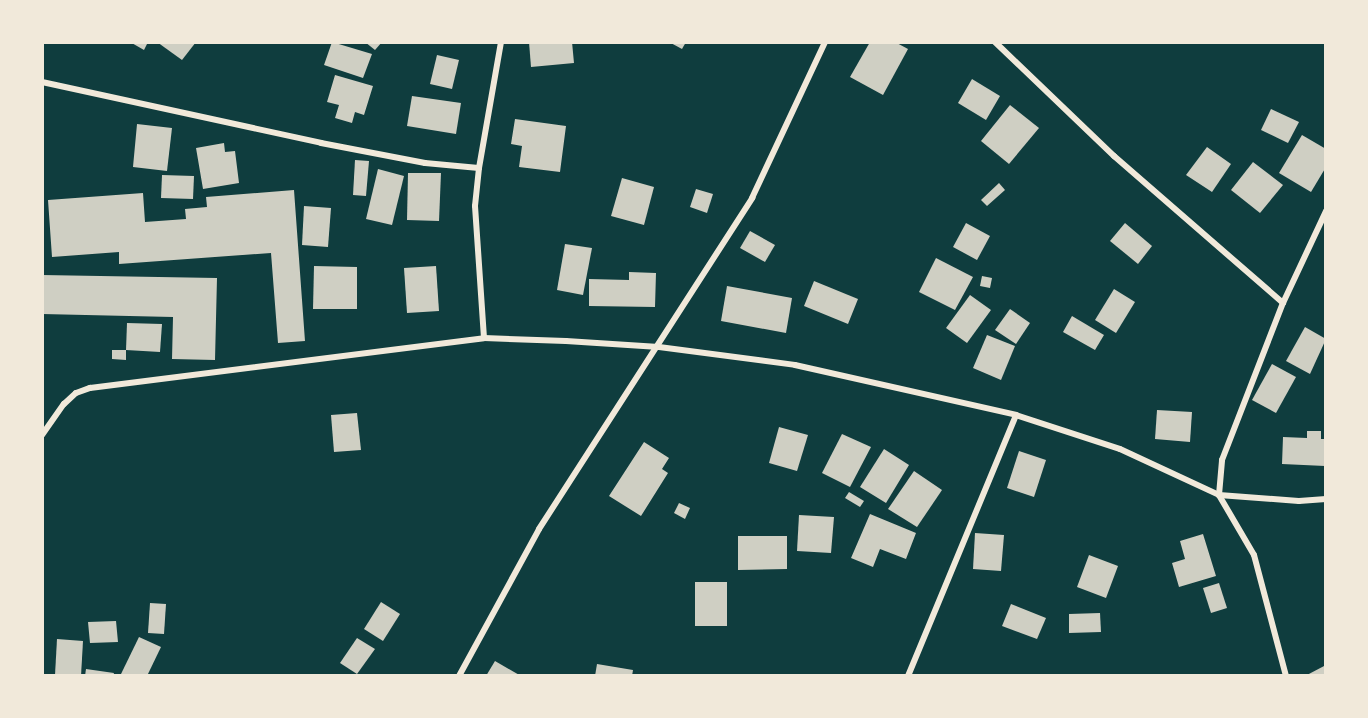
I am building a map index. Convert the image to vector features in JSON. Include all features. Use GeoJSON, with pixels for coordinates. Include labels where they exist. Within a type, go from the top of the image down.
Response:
{"type":"FeatureCollection","features":[{"type":"Feature","properties":{"kind":"street"},"geometry":{"type":"LineString","coordinates":[[484,338],[475,206],[479,168],[501,42]]}},
{"type":"Feature","properties":{"kind":"street"},"geometry":{"type":"LineString","coordinates":[[459,676],[539,529],[659,346],[752,198],[825,42]]}},
{"type":"Feature","properties":{"kind":"street"},"geometry":{"type":"LineString","coordinates":[[995,42],[1122,164],[1283,303]]}},
{"type":"Feature","properties":{"kind":"street"},"geometry":{"type":"LineString","coordinates":[[42,82],[321,143],[424,163],[479,168]]}},
{"type":"Feature","properties":{"kind":"street"},"geometry":{"type":"LineString","coordinates":[[1286,676],[1254,555],[1219,495],[1222,460],[1283,303],[1326,211]]}},
{"type":"Feature","properties":{"kind":"street"},"geometry":{"type":"LineString","coordinates":[[42,435],[64,404],[76,393],[90,388],[484,338],[659,346],[795,365],[1016,415],[1120,449],[1219,495],[1299,501],[1326,499]]}},
{"type":"Feature","properties":{"kind":"street"},"geometry":{"type":"LineString","coordinates":[[908,676],[1016,415]]}},
{"type":"Feature","properties":{"kind":"building"},"geometry":{"type":"Polygon","coordinates":[[[130,42],[148,42],[144,50],[130,42]]]}},
{"type":"Feature","properties":{"kind":"building"},"geometry":{"type":"Polygon","coordinates":[[[157,42],[196,42],[182,60],[157,42]]]}},
{"type":"Feature","properties":{"kind":"building"},"geometry":{"type":"Polygon","coordinates":[[[332,42],[372,54],[363,78],[324,65],[332,42]]]}},
{"type":"Feature","properties":{"kind":"building"},"geometry":{"type":"Polygon","coordinates":[[[365,42],[382,42],[375,50],[365,42]]]}},
{"type":"Feature","properties":{"kind":"building"},"geometry":{"type":"Polygon","coordinates":[[[529,42],[572,42],[574,63],[531,67],[529,42]]]}},
{"type":"Feature","properties":{"kind":"building"},"geometry":{"type":"Polygon","coordinates":[[[669,42],[686,42],[682,49],[669,42]]]}},
{"type":"Feature","properties":{"kind":"building"},"geometry":{"type":"Polygon","coordinates":[[[870,42],[895,42],[908,49],[883,95],[850,77],[870,42]]]}},
{"type":"Feature","properties":{"kind":"building"},"geometry":{"type":"Polygon","coordinates":[[[437,55],[459,60],[452,89],[430,84],[437,55]]]}},
{"type":"Feature","properties":{"kind":"building"},"geometry":{"type":"Polygon","coordinates":[[[335,75],[373,86],[364,115],[355,112],[352,123],[335,118],[339,105],[327,102],[335,75]]]}},
{"type":"Feature","properties":{"kind":"building"},"geometry":{"type":"Polygon","coordinates":[[[972,79],[1000,96],[986,120],[958,103],[972,79]]]}},
{"type":"Feature","properties":{"kind":"building"},"geometry":{"type":"Polygon","coordinates":[[[412,96],[461,103],[456,134],[407,126],[412,96]]]}},
{"type":"Feature","properties":{"kind":"building"},"geometry":{"type":"Polygon","coordinates":[[[1010,105],[1039,128],[1009,164],[981,141],[1010,105]]]}},
{"type":"Feature","properties":{"kind":"building"},"geometry":{"type":"Polygon","coordinates":[[[1271,109],[1299,122],[1288,143],[1261,130],[1271,109]]]}},
{"type":"Feature","properties":{"kind":"building"},"geometry":{"type":"Polygon","coordinates":[[[515,119],[566,126],[560,172],[519,167],[522,146],[511,144],[515,119]]]}},
{"type":"Feature","properties":{"kind":"building"},"geometry":{"type":"Polygon","coordinates":[[[137,124],[172,128],[167,171],[133,167],[137,124]]]}},
{"type":"Feature","properties":{"kind":"building"},"geometry":{"type":"Polygon","coordinates":[[[1302,135],[1326,149],[1326,167],[1311,192],[1279,173],[1302,135]]]}},
{"type":"Feature","properties":{"kind":"building"},"geometry":{"type":"Polygon","coordinates":[[[224,143],[225,152],[235,151],[239,183],[203,189],[196,148],[224,143]]]}},
{"type":"Feature","properties":{"kind":"building"},"geometry":{"type":"Polygon","coordinates":[[[1207,147],[1231,164],[1212,192],[1186,175],[1207,147]]]}},
{"type":"Feature","properties":{"kind":"building"},"geometry":{"type":"Polygon","coordinates":[[[355,160],[369,161],[366,196],[353,195],[355,160]]]}},
{"type":"Feature","properties":{"kind":"building"},"geometry":{"type":"Polygon","coordinates":[[[1253,162],[1283,185],[1260,213],[1231,190],[1253,162]]]}},
{"type":"Feature","properties":{"kind":"building"},"geometry":{"type":"Polygon","coordinates":[[[378,169],[404,176],[392,225],[366,219],[378,169]]]}},
{"type":"Feature","properties":{"kind":"building"},"geometry":{"type":"Polygon","coordinates":[[[408,173],[441,173],[439,221],[407,220],[408,173]]]}},
{"type":"Feature","properties":{"kind":"building"},"geometry":{"type":"Polygon","coordinates":[[[162,175],[194,176],[193,199],[161,198],[162,175]]]}},
{"type":"Feature","properties":{"kind":"building"},"geometry":{"type":"Polygon","coordinates":[[[622,178],[654,187],[644,225],[611,216],[622,178]]]}},
{"type":"Feature","properties":{"kind":"building"},"geometry":{"type":"Polygon","coordinates":[[[999,183],[1005,190],[987,206],[981,200],[999,183]]]}},
{"type":"Feature","properties":{"kind":"building"},"geometry":{"type":"Polygon","coordinates":[[[696,189],[713,194],[707,213],[690,207],[696,189]]]}},
{"type":"Feature","properties":{"kind":"building"},"geometry":{"type":"Polygon","coordinates":[[[294,190],[305,341],[278,343],[271,253],[119,264],[119,252],[52,257],[48,200],[143,193],[145,222],[186,219],[185,209],[207,207],[206,197],[294,190]]]}},
{"type":"Feature","properties":{"kind":"building"},"geometry":{"type":"Polygon","coordinates":[[[304,206],[331,208],[328,247],[302,245],[304,206]]]}},
{"type":"Feature","properties":{"kind":"building"},"geometry":{"type":"Polygon","coordinates":[[[966,223],[990,236],[977,260],[953,247],[966,223]]]}},
{"type":"Feature","properties":{"kind":"building"},"geometry":{"type":"Polygon","coordinates":[[[1125,223],[1152,246],[1138,264],[1110,241],[1125,223]]]}},
{"type":"Feature","properties":{"kind":"building"},"geometry":{"type":"Polygon","coordinates":[[[750,231],[775,245],[765,262],[740,248],[750,231]]]}},
{"type":"Feature","properties":{"kind":"building"},"geometry":{"type":"Polygon","coordinates":[[[565,244],[592,248],[583,295],[557,290],[565,244]]]}},
{"type":"Feature","properties":{"kind":"building"},"geometry":{"type":"Polygon","coordinates":[[[936,258],[973,277],[955,310],[919,292],[936,258]]]}},
{"type":"Feature","properties":{"kind":"building"},"geometry":{"type":"Polygon","coordinates":[[[314,266],[357,267],[357,309],[313,309],[314,266]]]}},
{"type":"Feature","properties":{"kind":"building"},"geometry":{"type":"Polygon","coordinates":[[[436,266],[439,311],[407,313],[404,268],[436,266]]]}},
{"type":"Feature","properties":{"kind":"building"},"geometry":{"type":"Polygon","coordinates":[[[629,272],[656,273],[655,307],[589,306],[589,279],[629,280],[629,272]]]}},
{"type":"Feature","properties":{"kind":"building"},"geometry":{"type":"Polygon","coordinates":[[[42,275],[217,278],[215,360],[172,359],[173,317],[42,314],[42,275]]]}},
{"type":"Feature","properties":{"kind":"building"},"geometry":{"type":"Polygon","coordinates":[[[982,276],[992,278],[990,288],[980,286],[982,276]]]}},
{"type":"Feature","properties":{"kind":"building"},"geometry":{"type":"Polygon","coordinates":[[[814,281],[858,299],[848,324],[804,306],[814,281]]]}},
{"type":"Feature","properties":{"kind":"building"},"geometry":{"type":"Polygon","coordinates":[[[727,286],[792,298],[786,333],[721,321],[727,286]]]}},
{"type":"Feature","properties":{"kind":"building"},"geometry":{"type":"Polygon","coordinates":[[[1114,289],[1135,302],[1116,333],[1095,320],[1114,289]]]}},
{"type":"Feature","properties":{"kind":"building"},"geometry":{"type":"Polygon","coordinates":[[[970,295],[991,310],[967,343],[946,328],[970,295]]]}},
{"type":"Feature","properties":{"kind":"building"},"geometry":{"type":"Polygon","coordinates":[[[1010,309],[1030,323],[1016,344],[995,330],[1010,309]]]}},
{"type":"Feature","properties":{"kind":"building"},"geometry":{"type":"Polygon","coordinates":[[[1072,316],[1104,335],[1095,350],[1063,332],[1072,316]]]}},
{"type":"Feature","properties":{"kind":"building"},"geometry":{"type":"Polygon","coordinates":[[[127,323],[162,324],[160,352],[126,350],[127,323]]]}},
{"type":"Feature","properties":{"kind":"building"},"geometry":{"type":"Polygon","coordinates":[[[1305,327],[1326,339],[1310,374],[1286,361],[1305,327]]]}},
{"type":"Feature","properties":{"kind":"building"},"geometry":{"type":"Polygon","coordinates":[[[987,335],[1015,346],[1001,380],[973,368],[987,335]]]}},
{"type":"Feature","properties":{"kind":"building"},"geometry":{"type":"Polygon","coordinates":[[[112,350],[126,350],[126,360],[112,359],[112,350]]]}},
{"type":"Feature","properties":{"kind":"building"},"geometry":{"type":"Polygon","coordinates":[[[1272,364],[1296,377],[1276,413],[1252,400],[1272,364]]]}},
{"type":"Feature","properties":{"kind":"building"},"geometry":{"type":"Polygon","coordinates":[[[1157,410],[1192,412],[1190,442],[1155,439],[1157,410]]]}},
{"type":"Feature","properties":{"kind":"building"},"geometry":{"type":"Polygon","coordinates":[[[357,413],[361,450],[334,452],[331,415],[357,413]]]}},
{"type":"Feature","properties":{"kind":"building"},"geometry":{"type":"Polygon","coordinates":[[[779,427],[808,435],[797,471],[769,463],[779,427]]]}},
{"type":"Feature","properties":{"kind":"building"},"geometry":{"type":"Polygon","coordinates":[[[1307,431],[1321,431],[1321,439],[1326,439],[1325,466],[1282,464],[1283,437],[1307,438],[1307,431]]]}},
{"type":"Feature","properties":{"kind":"building"},"geometry":{"type":"Polygon","coordinates":[[[842,434],[871,447],[850,487],[822,473],[842,434]]]}},
{"type":"Feature","properties":{"kind":"building"},"geometry":{"type":"Polygon","coordinates":[[[644,442],[669,458],[662,469],[668,473],[641,516],[609,496],[644,442]]]}},
{"type":"Feature","properties":{"kind":"building"},"geometry":{"type":"Polygon","coordinates":[[[884,449],[909,465],[886,503],[860,487],[884,449]]]}},
{"type":"Feature","properties":{"kind":"building"},"geometry":{"type":"Polygon","coordinates":[[[1019,451],[1046,460],[1034,497],[1007,488],[1019,451]]]}},
{"type":"Feature","properties":{"kind":"building"},"geometry":{"type":"Polygon","coordinates":[[[914,471],[942,490],[917,527],[888,509],[914,471]]]}},
{"type":"Feature","properties":{"kind":"building"},"geometry":{"type":"Polygon","coordinates":[[[849,492],[864,501],[860,507],[845,498],[849,492]]]}},
{"type":"Feature","properties":{"kind":"building"},"geometry":{"type":"Polygon","coordinates":[[[679,503],[690,508],[685,519],[674,513],[679,503]]]}},
{"type":"Feature","properties":{"kind":"building"},"geometry":{"type":"Polygon","coordinates":[[[870,514],[916,533],[906,559],[880,549],[873,567],[851,558],[870,514]]]}},
{"type":"Feature","properties":{"kind":"building"},"geometry":{"type":"Polygon","coordinates":[[[799,515],[834,517],[831,553],[797,551],[799,515]]]}},
{"type":"Feature","properties":{"kind":"building"},"geometry":{"type":"Polygon","coordinates":[[[975,533],[1004,535],[1001,571],[973,569],[975,533]]]}},
{"type":"Feature","properties":{"kind":"building"},"geometry":{"type":"Polygon","coordinates":[[[1203,534],[1216,576],[1179,587],[1172,563],[1185,559],[1180,541],[1203,534]]]}},
{"type":"Feature","properties":{"kind":"building"},"geometry":{"type":"Polygon","coordinates":[[[738,536],[787,536],[787,569],[738,570],[738,536]]]}},
{"type":"Feature","properties":{"kind":"building"},"geometry":{"type":"Polygon","coordinates":[[[1089,555],[1118,566],[1106,598],[1077,587],[1089,555]]]}},
{"type":"Feature","properties":{"kind":"building"},"geometry":{"type":"Polygon","coordinates":[[[695,582],[727,582],[727,626],[695,626],[695,582]]]}},
{"type":"Feature","properties":{"kind":"building"},"geometry":{"type":"Polygon","coordinates":[[[1219,583],[1227,608],[1211,613],[1203,588],[1219,583]]]}},
{"type":"Feature","properties":{"kind":"building"},"geometry":{"type":"Polygon","coordinates":[[[381,602],[400,614],[383,641],[364,629],[381,602]]]}},
{"type":"Feature","properties":{"kind":"building"},"geometry":{"type":"Polygon","coordinates":[[[150,603],[166,604],[164,634],[148,633],[150,603]]]}},
{"type":"Feature","properties":{"kind":"building"},"geometry":{"type":"Polygon","coordinates":[[[1011,604],[1046,618],[1037,639],[1002,626],[1011,604]]]}},
{"type":"Feature","properties":{"kind":"building"},"geometry":{"type":"Polygon","coordinates":[[[1100,613],[1101,632],[1069,633],[1069,614],[1100,613]]]}},
{"type":"Feature","properties":{"kind":"building"},"geometry":{"type":"Polygon","coordinates":[[[116,621],[118,642],[90,643],[88,622],[116,621]]]}},
{"type":"Feature","properties":{"kind":"building"},"geometry":{"type":"Polygon","coordinates":[[[139,637],[161,647],[147,676],[121,674],[139,637]]]}},
{"type":"Feature","properties":{"kind":"building"},"geometry":{"type":"Polygon","coordinates":[[[357,638],[375,649],[357,674],[340,663],[357,638]]]}},
{"type":"Feature","properties":{"kind":"building"},"geometry":{"type":"Polygon","coordinates":[[[57,639],[83,641],[81,676],[55,675],[57,639]]]}},
{"type":"Feature","properties":{"kind":"building"},"geometry":{"type":"Polygon","coordinates":[[[495,661],[521,676],[486,676],[495,661]]]}},
{"type":"Feature","properties":{"kind":"building"},"geometry":{"type":"Polygon","coordinates":[[[597,664],[633,670],[632,676],[595,676],[597,664]]]}},
{"type":"Feature","properties":{"kind":"building"},"geometry":{"type":"Polygon","coordinates":[[[1326,665],[1326,676],[1305,676],[1326,665]]]}},
{"type":"Feature","properties":{"kind":"building"},"geometry":{"type":"Polygon","coordinates":[[[86,669],[114,673],[113,676],[85,676],[86,669]]]}}]}
